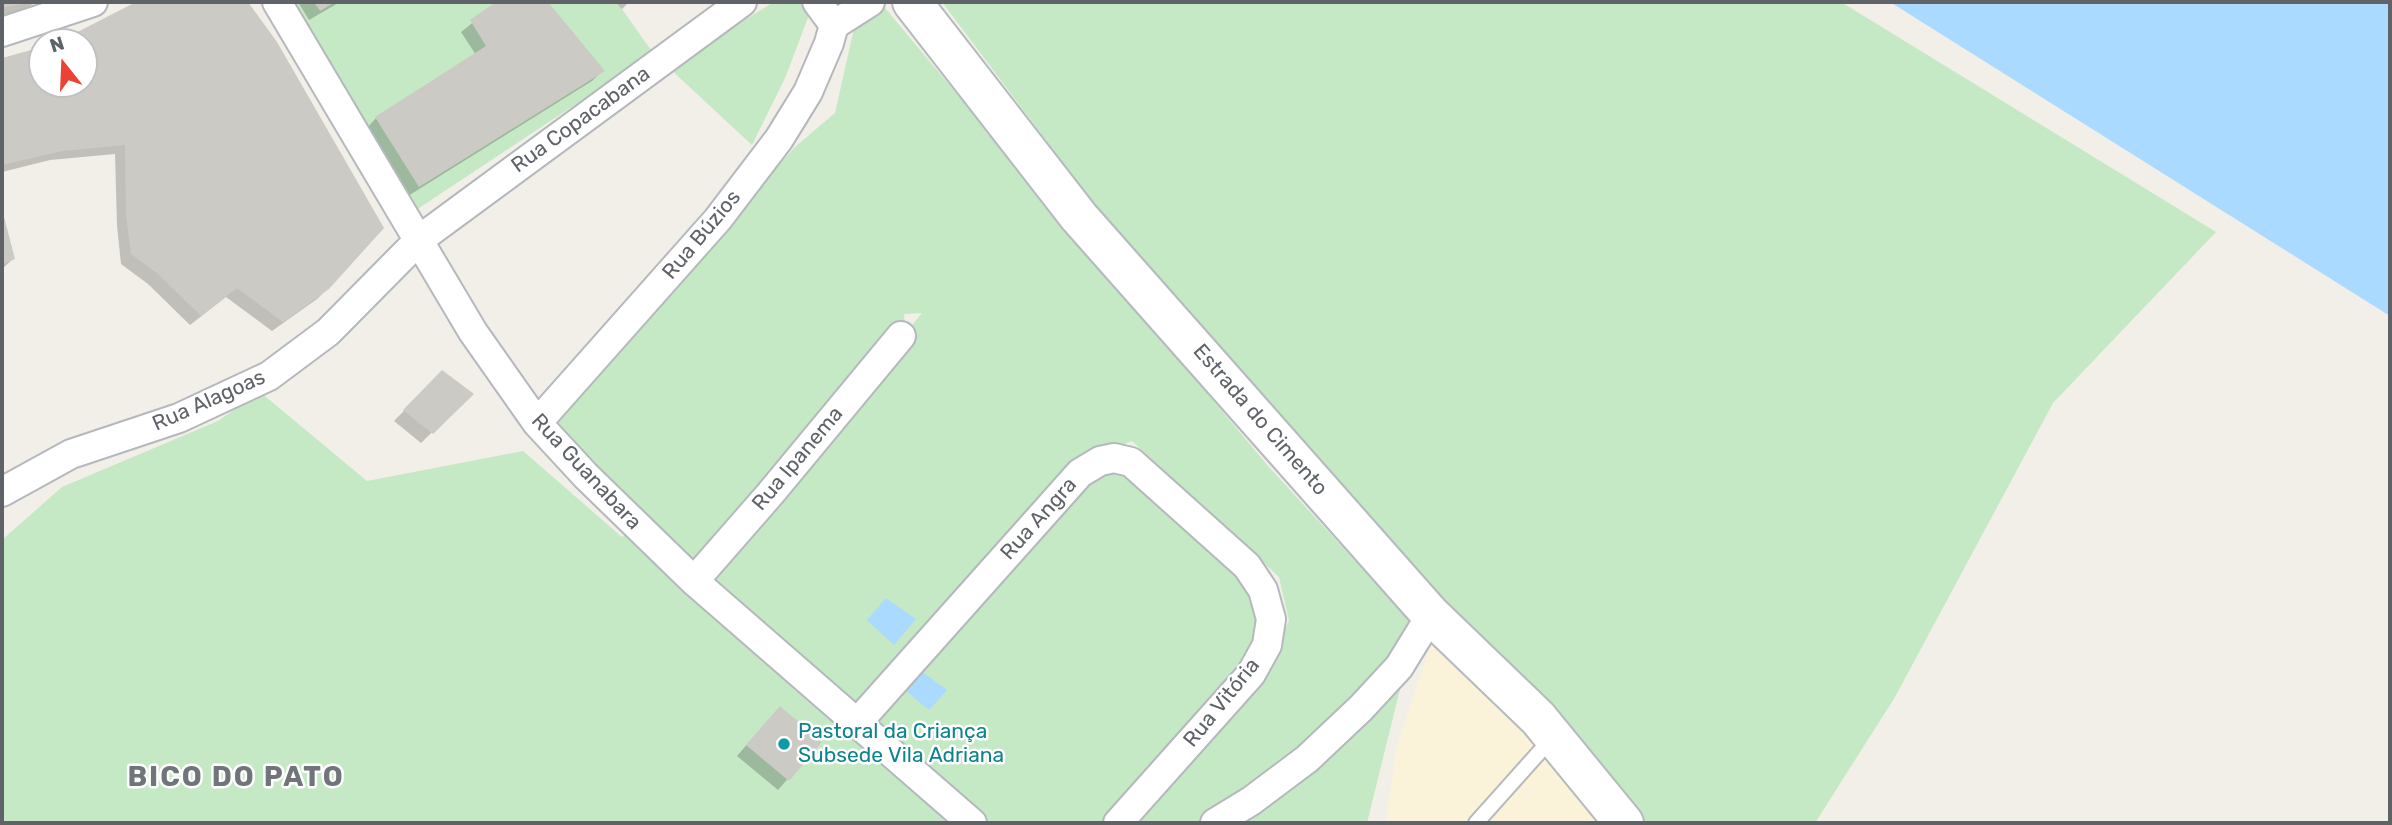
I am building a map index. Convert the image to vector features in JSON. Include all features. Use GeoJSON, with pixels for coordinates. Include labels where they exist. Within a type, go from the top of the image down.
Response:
{"type":"FeatureCollection","features":[{"type":"Feature","properties":{"kind":"street"},"geometry":{"type":"LineString","coordinates":[[2,32],[93,2]]}},
{"type":"Feature","properties":{"kind":"street","name":"Rua Guanabara"},"geometry":{"type":"LineString","coordinates":[[277,2],[473,331],[537,423],[586,476],[694,581],[972,823]]}},
{"type":"Feature","properties":{"kind":"street","name":"Rua Copacabana"},"geometry":{"type":"LineString","coordinates":[[419,239],[742,2]]}},
{"type":"Feature","properties":{"kind":"street"},"geometry":{"type":"LineString","coordinates":[[817,2],[834,26],[870,2]]}},
{"type":"Feature","properties":{"kind":"street","name":"Estrada do Cimento"},"geometry":{"type":"LineString","coordinates":[[912,2],[1079,217],[1431,615],[1538,718],[1624,823]]}},
{"type":"Feature","properties":{"kind":"street","name":"Rua Búzios"},"geometry":{"type":"LineString","coordinates":[[537,423],[718,219],[779,139],[808,92],[834,26]]}},
{"type":"Feature","properties":{"kind":"street","name":"Rua Alagoas"},"geometry":{"type":"LineString","coordinates":[[2,492],[71,454],[178,418],[269,376],[328,332],[419,239]]}},
{"type":"Feature","properties":{"kind":"street","name":"Rua Ipanema"},"geometry":{"type":"LineString","coordinates":[[694,581],[901,336]]}},
{"type":"Feature","properties":{"kind":"street","name":"Rua Angra"},"geometry":{"type":"LineString","coordinates":[[857,723],[1080,473],[1100,461],[1114,458],[1131,462],[1247,566]]}},
{"type":"Feature","properties":{"kind":"street","name":"Rua Vitória"},"geometry":{"type":"LineString","coordinates":[[1118,823],[1251,674],[1267,645],[1271,619],[1263,590],[1247,566]]}},
{"type":"Feature","properties":{"kind":"street"},"geometry":{"type":"LineString","coordinates":[[1215,823],[1251,801],[1307,760],[1361,708],[1399,667],[1431,615]]}},
{"type":"Feature","properties":{"kind":"lane"},"geometry":{"type":"LineString","coordinates":[[1476,823],[1553,737]]}},
{"type":"Feature","properties":{"kind":"green space"},"geometry":{"type":"Polygon","coordinates":[[[288,2],[617,2],[653,53],[410,214],[288,2]]]}},
{"type":"Feature","properties":{"kind":"green space"},"geometry":{"type":"Polygon","coordinates":[[[774,2],[814,2],[785,78],[752,145],[668,67],[774,2]]]}},
{"type":"Feature","properties":{"kind":"green space"},"geometry":{"type":"Polygon","coordinates":[[[860,2],[880,2],[1268,466],[1414,625],[1367,691],[1304,743],[1198,823],[1129,823],[1259,682],[1289,621],[1279,577],[1132,441],[1078,463],[857,714],[702,580],[771,500],[922,313],[904,314],[905,327],[702,568],[544,423],[795,147],[835,113],[860,2]]]}},
{"type":"Feature","properties":{"kind":"green space"},"geometry":{"type":"Polygon","coordinates":[[[942,2],[1841,2],[2216,232],[2053,403],[1895,697],[1815,823],[1638,823],[1434,604],[1087,195],[942,2]]]}},
{"type":"Feature","properties":{"kind":"green space"},"geometry":{"type":"Polygon","coordinates":[[[260,392],[367,481],[523,451],[622,537],[627,532],[963,823],[2,823],[2,540],[62,487],[218,421],[260,392]]]}},
{"type":"Feature","properties":{"kind":"green space"},"geometry":{"type":"Polygon","coordinates":[[[1116,461],[1162,492],[1264,606],[1247,665],[1104,823],[987,823],[869,722],[1091,475],[1116,461]]]}},
{"type":"Feature","properties":{"kind":"green space"},"geometry":{"type":"Polygon","coordinates":[[[1403,677],[1367,823],[1222,823],[1403,677]]]}},
{"type":"Feature","properties":{"kind":"sand"},"geometry":{"type":"Polygon","coordinates":[[[1435,632],[1617,823],[1386,823],[1396,749],[1435,632]]]}},
{"type":"Feature","properties":{"kind":"water"},"geometry":{"type":"Polygon","coordinates":[[[1890,2],[2390,2],[2390,316],[1890,2]]]}},
{"type":"Feature","properties":{"kind":"water"},"geometry":{"type":"Polygon","coordinates":[[[886,598],[916,619],[894,645],[867,620],[886,598]]]}},
{"type":"Feature","properties":{"kind":"water"},"geometry":{"type":"Polygon","coordinates":[[[921,671],[947,690],[929,710],[905,690],[921,671]]]}},
{"type":"Feature","properties":{"kind":"building"},"geometry":{"type":"Polygon","coordinates":[[[2,2],[27,2],[27,3],[2,8],[2,2]]]}},
{"type":"Feature","properties":{"kind":"building"},"geometry":{"type":"Polygon","coordinates":[[[136,2],[248,2],[277,42],[384,228],[329,289],[283,322],[237,288],[201,316],[158,274],[131,254],[126,215],[125,145],[62,151],[2,165],[2,58],[28,51],[28,98],[98,98],[98,28],[85,28],[136,2]]]}},
{"type":"Feature","properties":{"kind":"building"},"geometry":{"type":"Polygon","coordinates":[[[314,2],[335,2],[320,11],[314,2]]]}},
{"type":"Feature","properties":{"kind":"building"},"geometry":{"type":"Polygon","coordinates":[[[496,2],[548,2],[605,71],[419,187],[375,117],[486,46],[470,20],[496,2]]]}},
{"type":"Feature","properties":{"kind":"building"},"geometry":{"type":"Polygon","coordinates":[[[2,209],[15,259],[2,264],[2,209]]]}},
{"type":"Feature","properties":{"kind":"building"},"geometry":{"type":"Polygon","coordinates":[[[442,370],[474,394],[433,434],[403,410],[442,370]]]}},
{"type":"Feature","properties":{"kind":"building","name":"Pastoral da Criança Subsede Vila Adriana"},"geometry":{"type":"Polygon","coordinates":[[[780,706],[822,742],[789,781],[746,745],[780,706]]]}},
{"type":"Feature","properties":{"kind":"place","name":"Pastoral da Criança Subsede Vila Adriana"},"geometry":{"type":"Point","coordinates":[784,744]}},
{"type":"Feature","properties":{"kind":"district","name":"BICO DO PATO"},"geometry":{"type":"Point","coordinates":[236,778]}}]}
